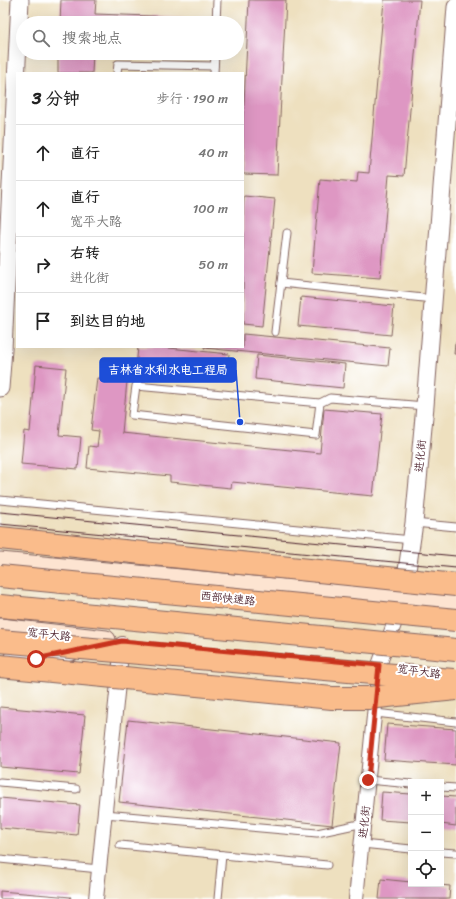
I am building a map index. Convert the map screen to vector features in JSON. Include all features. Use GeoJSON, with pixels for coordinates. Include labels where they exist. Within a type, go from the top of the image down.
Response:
{"type":"FeatureCollection","features":[{"type":"Feature","properties":{"kind":"highway"},"geometry":{"type":"LineString","coordinates":[[0,538],[456,585]]}},
{"type":"Feature","properties":{"kind":"highway","name":"西部快速路"},"geometry":{"type":"LineString","coordinates":[[0,576],[456,620]]}},
{"type":"Feature","properties":{"kind":"highway"},"geometry":{"type":"LineString","coordinates":[[0,606],[456,650]]}},
{"type":"Feature","properties":{"kind":"highway"},"geometry":{"type":"LineString","coordinates":[[0,640],[456,680]]}},
{"type":"Feature","properties":{"kind":"highway"},"geometry":{"type":"LineString","coordinates":[[0,666],[332,698],[368,698],[456,689]]}},
{"type":"Feature","properties":{"kind":"main road"},"geometry":{"type":"LineString","coordinates":[[0,562],[456,606]]}},
{"type":"Feature","properties":{"kind":"main road","name":"宽平大路"},"geometry":{"type":"LineString","coordinates":[[0,628],[379,665],[456,676]]}},
{"type":"Feature","properties":{"kind":"street"},"geometry":{"type":"LineString","coordinates":[[20,0],[20,16]]}},
{"type":"Feature","properties":{"kind":"street","name":"进化街"},"geometry":{"type":"LineString","coordinates":[[356,899],[379,665],[403,600],[414,523],[455,50],[456,7]]}},
{"type":"Feature","properties":{"kind":"street"},"geometry":{"type":"LineString","coordinates":[[18,60],[18,72]]}},
{"type":"Feature","properties":{"kind":"street"},"geometry":{"type":"LineString","coordinates":[[0,388],[14,197],[16,131]]}},
{"type":"Feature","properties":{"kind":"street"},"geometry":{"type":"LineString","coordinates":[[0,656],[36,659],[122,641],[96,899]]}},
{"type":"Feature","properties":{"kind":"lane"},"geometry":{"type":"LineString","coordinates":[[216,16],[217,0]]}},
{"type":"Feature","properties":{"kind":"lane"},"geometry":{"type":"LineString","coordinates":[[117,72],[118,64],[214,70],[215,60]]}},
{"type":"Feature","properties":{"kind":"lane"},"geometry":{"type":"LineString","coordinates":[[275,332],[287,233]]}},
{"type":"Feature","properties":{"kind":"lane"},"geometry":{"type":"LineString","coordinates":[[281,283],[433,299]]}},
{"type":"Feature","properties":{"kind":"lane"},"geometry":{"type":"LineString","coordinates":[[320,403],[316,435],[132,415],[136,386],[320,403],[330,398],[425,406]]}},
{"type":"Feature","properties":{"kind":"lane"},"geometry":{"type":"LineString","coordinates":[[0,500],[412,540]]}},
{"type":"Feature","properties":{"kind":"lane"},"geometry":{"type":"LineString","coordinates":[[414,523],[456,527]]}},
{"type":"Feature","properties":{"kind":"lane"},"geometry":{"type":"LineString","coordinates":[[374,714],[456,722]]}},
{"type":"Feature","properties":{"kind":"lane"},"geometry":{"type":"LineString","coordinates":[[368,780],[408,784]]}},
{"type":"Feature","properties":{"kind":"lane"},"geometry":{"type":"LineString","coordinates":[[0,782],[76,789]]}},
{"type":"Feature","properties":{"kind":"lane"},"geometry":{"type":"LineString","coordinates":[[444,787],[456,788]]}},
{"type":"Feature","properties":{"kind":"lane"},"geometry":{"type":"LineString","coordinates":[[105,814],[317,832],[364,823]]}},
{"type":"Feature","properties":{"kind":"lane"},"geometry":{"type":"LineString","coordinates":[[362,844],[408,849]]}},
{"type":"Feature","properties":{"kind":"lane"},"geometry":{"type":"LineString","coordinates":[[120,845],[327,865]]}},
{"type":"Feature","properties":{"kind":"lane"},"geometry":{"type":"LineString","coordinates":[[444,852],[456,853]]}},
{"type":"Feature","properties":{"kind":"lane"},"geometry":{"type":"LineString","coordinates":[[218,899],[222,855]]}},
{"type":"Feature","properties":{"kind":"lane"},"geometry":{"type":"LineString","coordinates":[[0,859],[99,869]]}},
{"type":"Feature","properties":{"kind":"building"},"geometry":{"type":"Polygon","coordinates":[[[61,0],[96,0],[95,14],[150,16],[60,16],[61,0]]]}},
{"type":"Feature","properties":{"kind":"building"},"geometry":{"type":"Polygon","coordinates":[[[249,0],[286,0],[277,175],[244,174],[244,103],[249,0]]]}},
{"type":"Feature","properties":{"kind":"building"},"geometry":{"type":"Polygon","coordinates":[[[384,0],[420,0],[404,176],[389,175],[380,278],[312,273],[320,179],[357,182],[358,172],[369,173],[384,0]]]}},
{"type":"Feature","properties":{"kind":"building"},"geometry":{"type":"Polygon","coordinates":[[[58,60],[93,60],[92,72],[58,72],[58,60]]]}},
{"type":"Feature","properties":{"kind":"building"},"geometry":{"type":"Polygon","coordinates":[[[244,196],[275,199],[262,326],[244,324],[244,196]]]}},
{"type":"Feature","properties":{"kind":"building"},"geometry":{"type":"Polygon","coordinates":[[[301,297],[394,306],[391,335],[298,326],[301,297]]]}},
{"type":"Feature","properties":{"kind":"building"},"geometry":{"type":"Polygon","coordinates":[[[244,334],[390,348],[388,366],[204,348],[244,348],[244,334]]]}},
{"type":"Feature","properties":{"kind":"building"},"geometry":{"type":"Polygon","coordinates":[[[455,343],[456,354],[454,354],[455,343]]]}},
{"type":"Feature","properties":{"kind":"building"},"geometry":{"type":"Polygon","coordinates":[[[138,348],[169,348],[229,354],[226,377],[136,368],[138,348]]]}},
{"type":"Feature","properties":{"kind":"building"},"geometry":{"type":"Polygon","coordinates":[[[257,355],[345,364],[343,388],[255,379],[257,355]]]}},
{"type":"Feature","properties":{"kind":"building"},"geometry":{"type":"Polygon","coordinates":[[[36,365],[66,368],[59,435],[81,437],[78,469],[21,464],[24,431],[30,432],[36,365]]]}},
{"type":"Feature","properties":{"kind":"building"},"geometry":{"type":"Polygon","coordinates":[[[97,378],[127,381],[122,433],[320,453],[324,409],[382,414],[373,496],[232,482],[231,488],[170,482],[170,476],[87,468],[89,446],[97,447],[99,431],[91,430],[97,378]]]}},
{"type":"Feature","properties":{"kind":"building"},"geometry":{"type":"Polygon","coordinates":[[[0,707],[85,715],[79,774],[0,767],[0,707]]]}},
{"type":"Feature","properties":{"kind":"building"},"geometry":{"type":"Polygon","coordinates":[[[128,720],[341,743],[332,825],[119,802],[128,720]]]}},
{"type":"Feature","properties":{"kind":"building"},"geometry":{"type":"Polygon","coordinates":[[[387,724],[456,729],[456,765],[384,760],[387,724]]]}},
{"type":"Feature","properties":{"kind":"building"},"geometry":{"type":"Polygon","coordinates":[[[382,792],[408,794],[408,822],[380,820],[382,792]]]}},
{"type":"Feature","properties":{"kind":"building"},"geometry":{"type":"Polygon","coordinates":[[[444,796],[456,797],[456,826],[444,824],[444,796]]]}},
{"type":"Feature","properties":{"kind":"building"},"geometry":{"type":"Polygon","coordinates":[[[0,798],[80,805],[77,835],[0,828],[0,798]]]}},
{"type":"Feature","properties":{"kind":"building"},"geometry":{"type":"Polygon","coordinates":[[[381,879],[408,882],[408,887],[450,886],[449,899],[379,899],[381,879]]]}},
{"type":"Feature","properties":{"kind":"building"},"geometry":{"type":"Polygon","coordinates":[[[0,891],[71,897],[70,899],[0,899],[0,891]]]}},
{"type":"Feature","properties":{"kind":"tram line"},"geometry":{"type":"LineString","coordinates":[[0,512],[456,556]]}},
{"type":"Feature","properties":{"kind":"tram line"},"geometry":{"type":"LineString","coordinates":[[0,524],[456,568]]}},
{"type":"Feature","properties":{"kind":"place","name":"吉林省水利水电工程局"},"geometry":{"type":"Point","coordinates":[240,422]}},
{"type":"Feature","properties":{"kind":"route"},"geometry":{"type":"LineString","coordinates":[[36,659],[122,641],[379,665],[368,780]]}}]}
